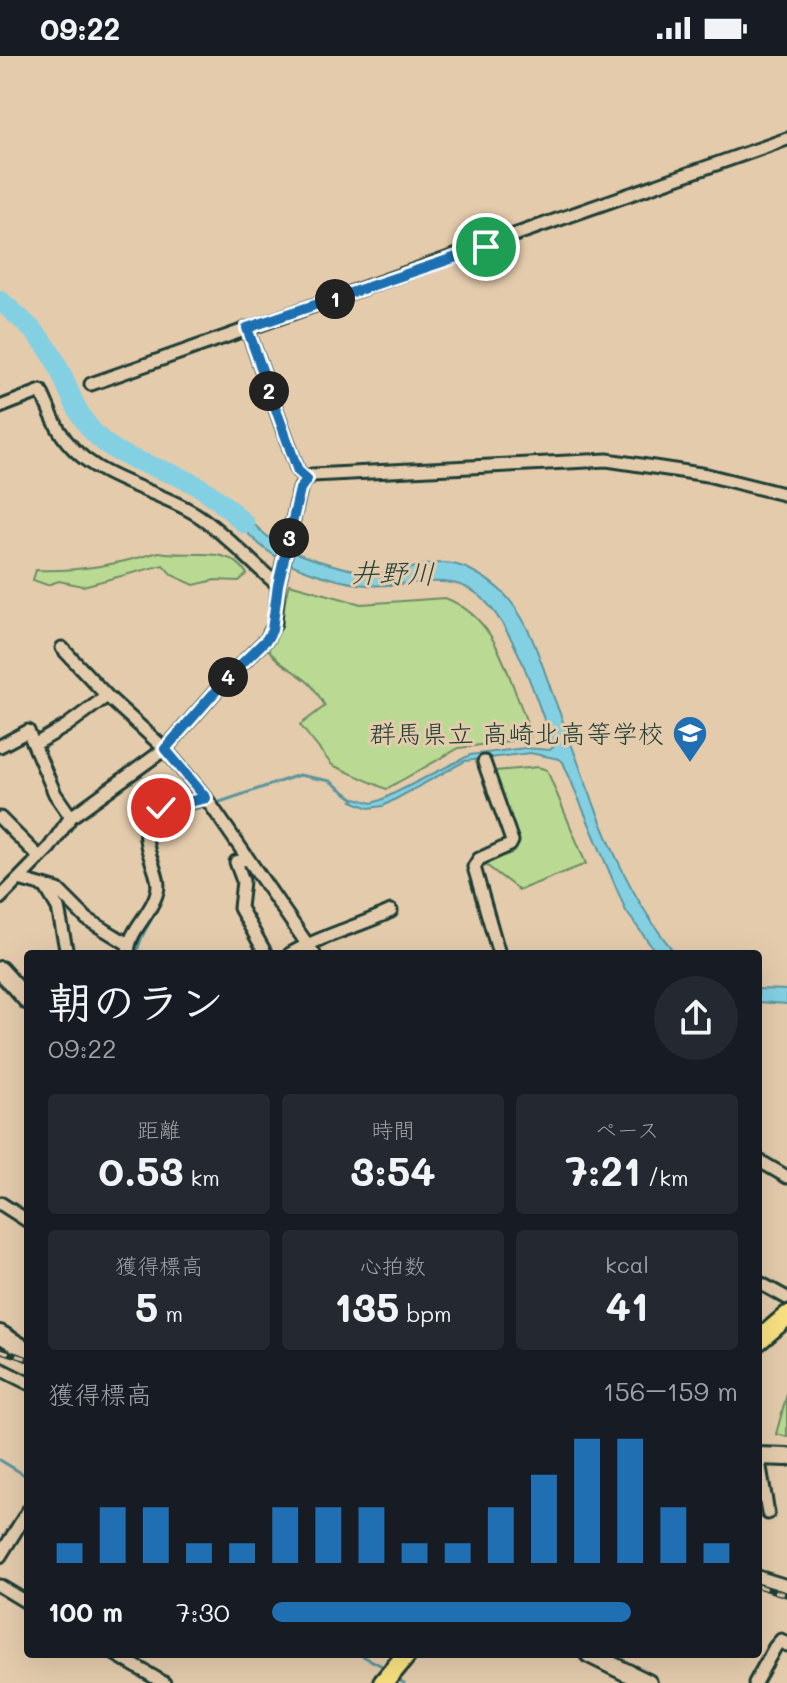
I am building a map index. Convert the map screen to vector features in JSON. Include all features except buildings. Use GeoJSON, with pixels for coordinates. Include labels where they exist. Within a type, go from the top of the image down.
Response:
{"type":"FeatureCollection","features":[{"type":"Feature","properties":{"kind":"main road"},"geometry":{"type":"LineString","coordinates":[[762,1338],[787,1316]]}},
{"type":"Feature","properties":{"kind":"main road"},"geometry":{"type":"LineString","coordinates":[[383,1683],[404,1658]]}},
{"type":"Feature","properties":{"kind":"street"},"geometry":{"type":"LineString","coordinates":[[91,384],[787,139]]}},
{"type":"Feature","properties":{"kind":"street"},"geometry":{"type":"LineString","coordinates":[[247,328],[298,471],[307,479]]}},
{"type":"Feature","properties":{"kind":"street"},"geometry":{"type":"LineString","coordinates":[[0,407],[41,391],[60,433],[77,451],[111,476],[200,517],[278,585]]}},
{"type":"Feature","properties":{"kind":"street"},"geometry":{"type":"LineString","coordinates":[[0,898],[49,848],[71,817],[165,749],[229,676],[267,639],[275,623],[278,585],[300,489],[307,479],[319,474],[607,460],[707,475],[787,495]]}},
{"type":"Feature","properties":{"kind":"street"},"geometry":{"type":"LineString","coordinates":[[62,648],[107,696],[165,749],[209,803],[311,949],[391,911]]}},
{"type":"Feature","properties":{"kind":"street"},"geometry":{"type":"LineString","coordinates":[[34,745],[107,696]]}},
{"type":"Feature","properties":{"kind":"street"},"geometry":{"type":"LineString","coordinates":[[0,746],[28,731],[55,794],[71,817]]}},
{"type":"Feature","properties":{"kind":"street"},"geometry":{"type":"LineString","coordinates":[[489,761],[511,837],[510,845],[479,859],[474,867],[498,950]]}},
{"type":"Feature","properties":{"kind":"street"},"geometry":{"type":"LineString","coordinates":[[19,879],[58,890],[87,919],[128,949],[158,887],[144,839],[148,819],[161,808],[209,803]]}},
{"type":"Feature","properties":{"kind":"street"},"geometry":{"type":"LineString","coordinates":[[0,818],[39,857]]}},
{"type":"Feature","properties":{"kind":"street"},"geometry":{"type":"LineString","coordinates":[[246,859],[236,862],[243,881],[240,908],[264,950]]}},
{"type":"Feature","properties":{"kind":"street"},"geometry":{"type":"LineString","coordinates":[[45,885],[58,908],[66,950]]}},
{"type":"Feature","properties":{"kind":"street"},"geometry":{"type":"LineString","coordinates":[[0,970],[24,997]]}},
{"type":"Feature","properties":{"kind":"street"},"geometry":{"type":"LineString","coordinates":[[762,1162],[787,1177]]}},
{"type":"Feature","properties":{"kind":"street"},"geometry":{"type":"LineString","coordinates":[[0,1203],[24,1218]]}},
{"type":"Feature","properties":{"kind":"street"},"geometry":{"type":"LineString","coordinates":[[762,1284],[787,1298]]}},
{"type":"Feature","properties":{"kind":"street"},"geometry":{"type":"LineString","coordinates":[[0,1334],[24,1349]]}},
{"type":"Feature","properties":{"kind":"street"},"geometry":{"type":"LineString","coordinates":[[0,1369],[24,1381]]}},
{"type":"Feature","properties":{"kind":"street"},"geometry":{"type":"LineString","coordinates":[[762,1456],[787,1457]]}},
{"type":"Feature","properties":{"kind":"street"},"geometry":{"type":"LineString","coordinates":[[762,1479],[768,1513]]}},
{"type":"Feature","properties":{"kind":"street"},"geometry":{"type":"LineString","coordinates":[[0,1556],[24,1517]]}},
{"type":"Feature","properties":{"kind":"street"},"geometry":{"type":"LineString","coordinates":[[762,1578],[787,1586]]}},
{"type":"Feature","properties":{"kind":"street"},"geometry":{"type":"LineString","coordinates":[[0,1586],[24,1601]]}},
{"type":"Feature","properties":{"kind":"street"},"geometry":{"type":"LineString","coordinates":[[755,1683],[775,1647],[781,1640],[787,1645]]}},
{"type":"Feature","properties":{"kind":"street"},"geometry":{"type":"LineString","coordinates":[[122,1658],[164,1683]]}},
{"type":"Feature","properties":{"kind":"street"},"geometry":{"type":"LineString","coordinates":[[597,1658],[648,1683]]}},
{"type":"Feature","properties":{"kind":"green space"},"geometry":{"type":"Polygon","coordinates":[[[159,552],[219,555],[239,565],[247,574],[239,581],[215,580],[194,585],[172,575],[163,565],[83,586],[59,581],[47,585],[33,580],[36,570],[98,566],[159,552]]]}},
{"type":"Feature","properties":{"kind":"green space"},"geometry":{"type":"Polygon","coordinates":[[[289,584],[361,604],[445,598],[459,605],[482,624],[498,649],[528,725],[530,738],[459,748],[386,789],[332,765],[300,725],[325,706],[310,684],[276,658],[267,647],[280,624],[289,584]]]}},
{"type":"Feature","properties":{"kind":"green space"},"geometry":{"type":"Polygon","coordinates":[[[538,767],[547,770],[586,864],[519,890],[482,862],[513,849],[517,844],[495,779],[496,771],[538,767]]]}},
{"type":"Feature","properties":{"kind":"green space"},"geometry":{"type":"Polygon","coordinates":[[[787,1394],[787,1437],[776,1434],[787,1394]]]}},
{"type":"Feature","properties":{"kind":"water"},"geometry":{"type":"Polygon","coordinates":[[[232,502],[272,540],[324,562],[381,573],[449,563],[473,571],[500,590],[519,613],[533,641],[591,798],[620,864],[636,896],[673,950],[654,950],[626,911],[563,762],[559,759],[530,753],[465,761],[383,806],[369,808],[352,801],[356,798],[372,803],[381,800],[470,755],[525,748],[550,750],[554,746],[526,672],[499,618],[474,592],[445,582],[366,585],[312,572],[274,555],[225,510],[232,502]]]}},
{"type":"Feature","properties":{"kind":"water"},"geometry":{"type":"Polygon","coordinates":[[[762,989],[787,990],[787,1004],[762,1002],[762,989]]]}},
{"type":"Feature","properties":{"kind":"waterway","name":"井野川"},"geometry":{"type":"LineString","coordinates":[[0,300],[46,345],[83,419],[99,438],[134,460],[198,486],[245,524]]}},
{"type":"Feature","properties":{"kind":"waterway"},"geometry":{"type":"LineString","coordinates":[[214,804],[299,775],[330,781],[354,799]]}},
{"type":"Feature","properties":{"kind":"waterway"},"geometry":{"type":"LineString","coordinates":[[152,827],[166,816],[206,806]]}},
{"type":"Feature","properties":{"kind":"waterway"},"geometry":{"type":"LineString","coordinates":[[138,950],[162,895],[161,873]]}},
{"type":"Feature","properties":{"kind":"waterway"},"geometry":{"type":"LineString","coordinates":[[43,895],[54,912]]}},
{"type":"Feature","properties":{"kind":"waterway"},"geometry":{"type":"LineString","coordinates":[[0,1460],[24,1475]]}},
{"type":"Feature","properties":{"kind":"waterway"},"geometry":{"type":"LineString","coordinates":[[0,1594],[24,1608]]}},
{"type":"Feature","properties":{"kind":"waterway"},"geometry":{"type":"LineString","coordinates":[[109,1658],[152,1683]]}},
{"type":"Feature","properties":{"kind":"waterway"},"geometry":{"type":"LineString","coordinates":[[367,1658],[382,1666]]}},
{"type":"Feature","properties":{"kind":"waterway"},"geometry":{"type":"LineString","coordinates":[[395,1678],[404,1683]]}},
{"type":"Feature","properties":{"kind":"railway"},"geometry":{"type":"LineString","coordinates":[[0,1350],[24,1358]]}},
{"type":"Feature","properties":{"kind":"railway"},"geometry":{"type":"LineString","coordinates":[[762,1587],[787,1595]]}},
{"type":"Feature","properties":{"kind":"place","name":"群馬県立 高崎北高等学校"},"geometry":{"type":"Point","coordinates":[690,764]}},
{"type":"Feature","properties":{"kind":"route"},"geometry":{"type":"LineString","coordinates":[[161,808],[206,798],[165,749],[272,630],[281,569],[300,489],[307,479],[298,471],[247,328],[486,247]]}}]}
